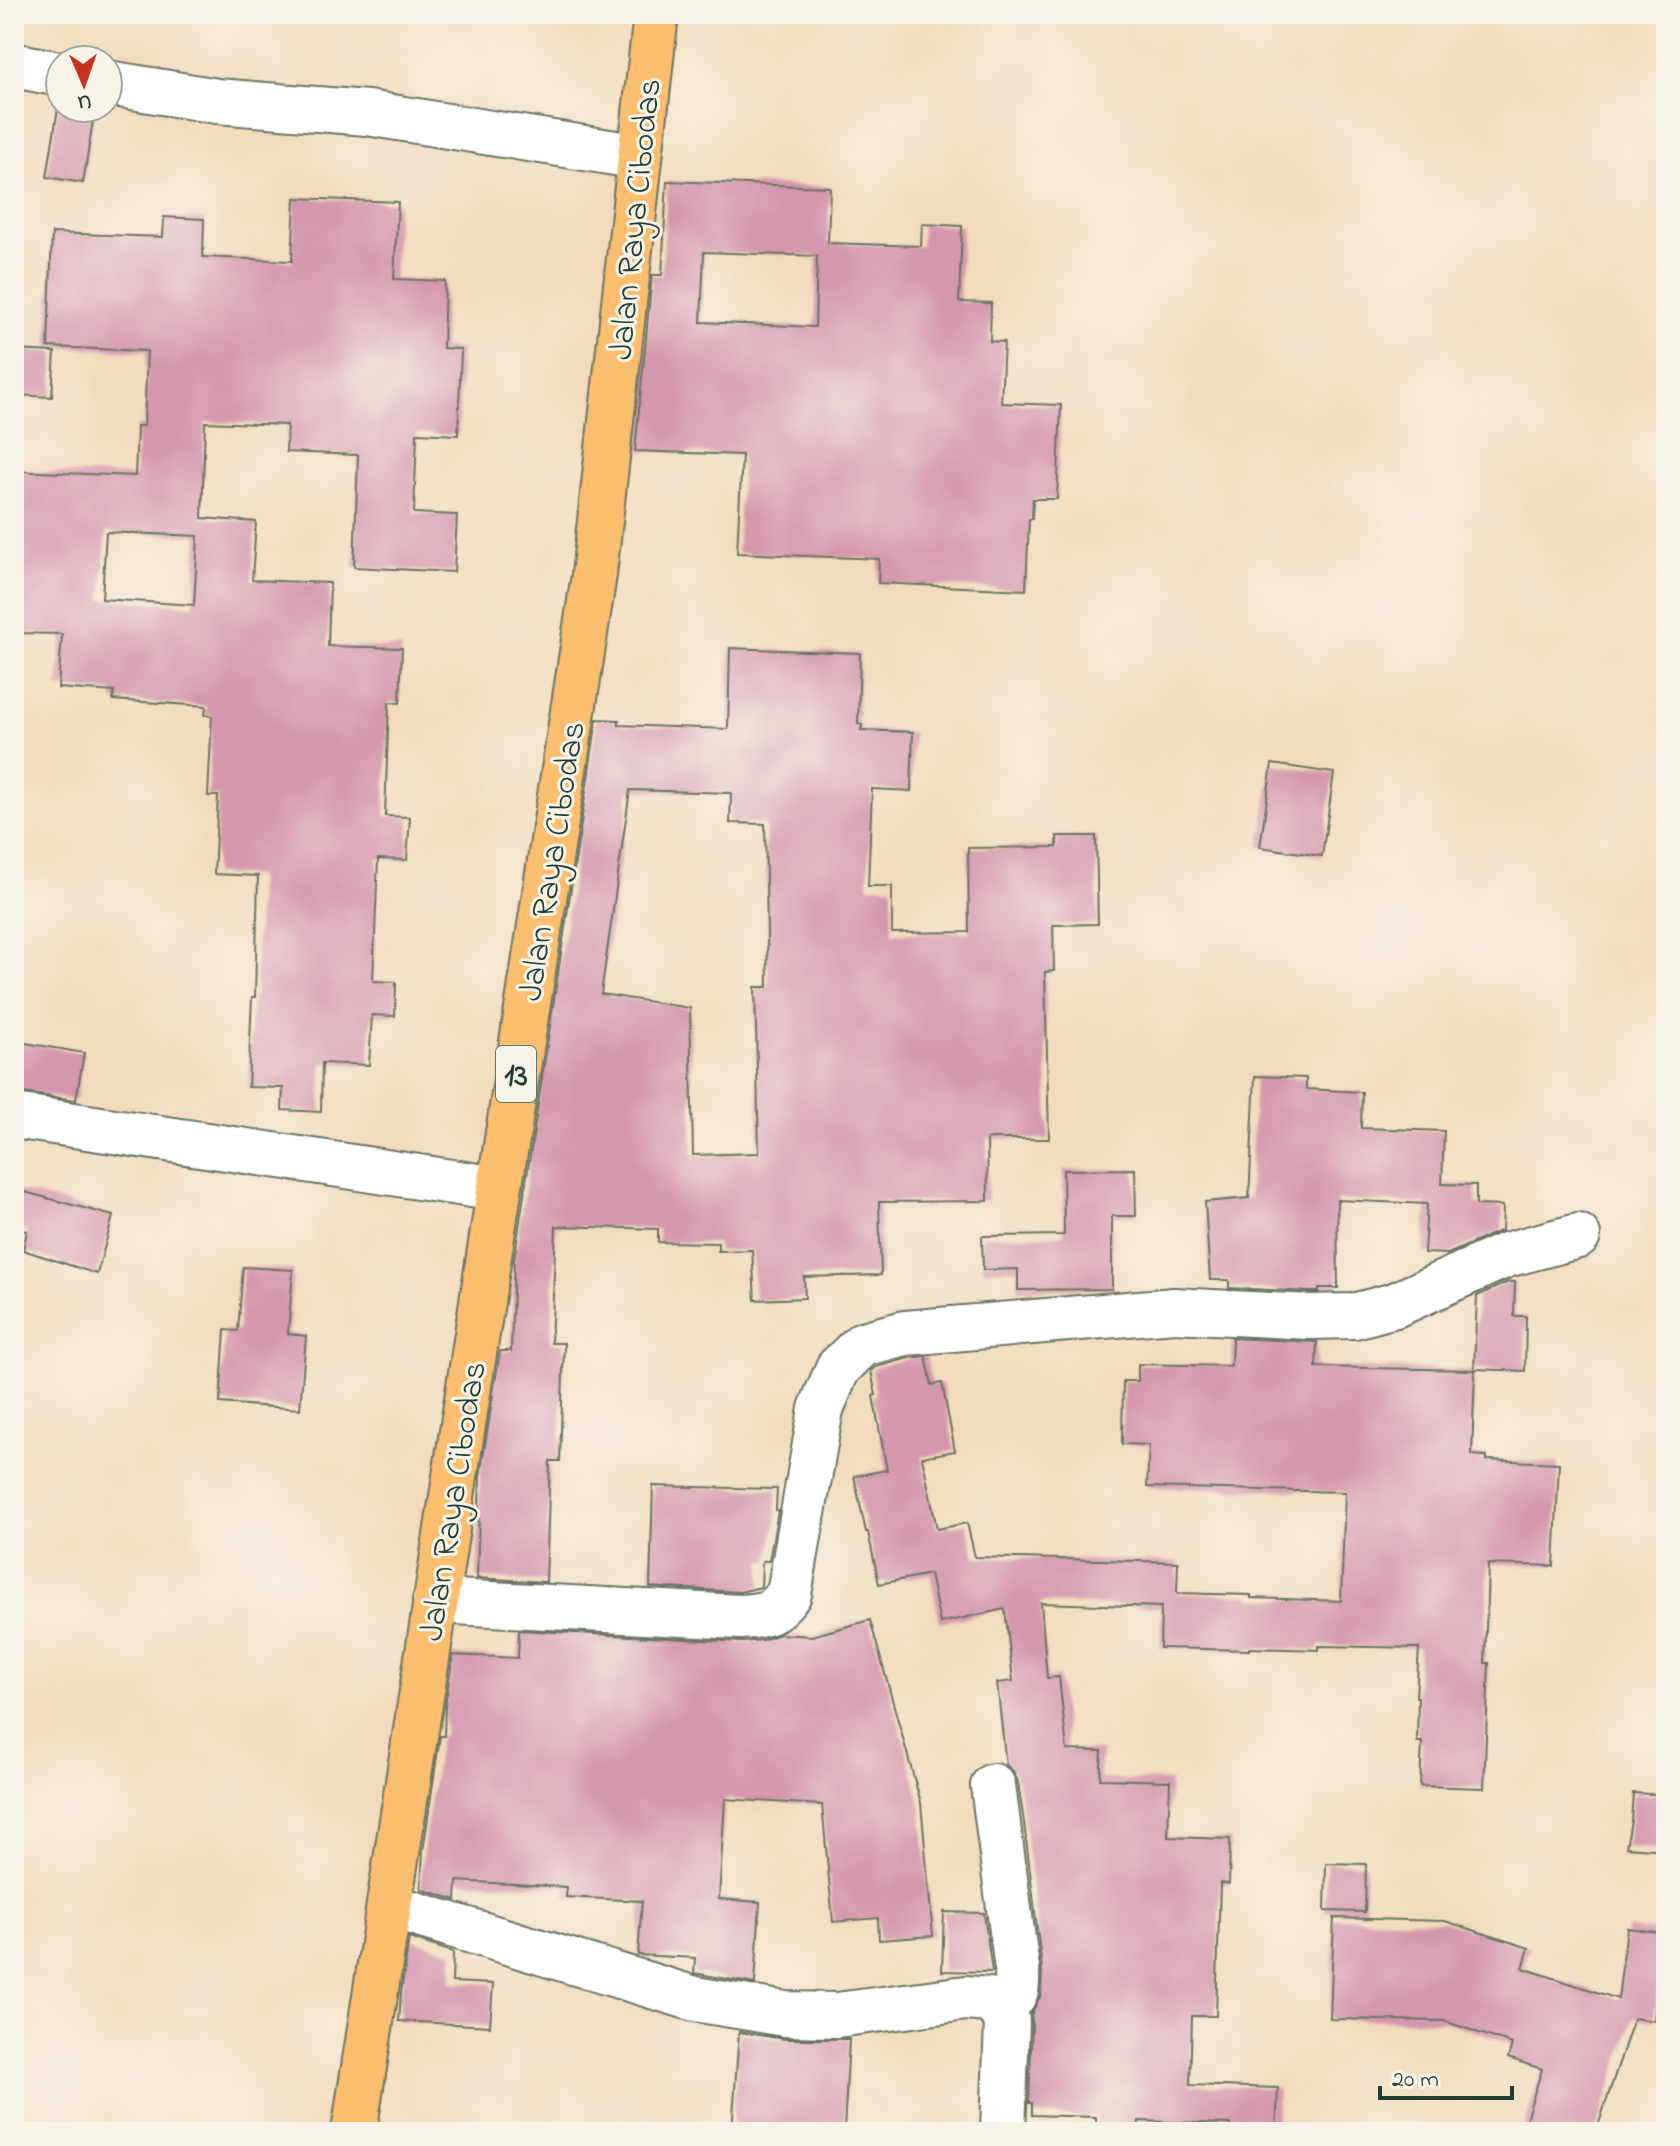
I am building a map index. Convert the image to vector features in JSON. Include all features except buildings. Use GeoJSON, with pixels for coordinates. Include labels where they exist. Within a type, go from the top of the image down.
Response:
{"type":"FeatureCollection","features":[{"type":"Feature","properties":{"kind":"highway","name":"Jalan Raya Cibodas"},"geometry":{"type":"LineString","coordinates":[[354,2132],[594,575],[656,14]]}},
{"type":"Feature","properties":{"kind":"street"},"geometry":{"type":"LineString","coordinates":[[124,86],[217,101],[367,113],[640,157]]}},
{"type":"Feature","properties":{"kind":"street"},"geometry":{"type":"LineString","coordinates":[[14,1116],[498,1189]]}},
{"type":"Feature","properties":{"kind":"street"},"geometry":{"type":"LineString","coordinates":[[435,1601],[740,1617],[761,1616],[776,1609],[789,1594],[821,1409],[838,1368],[863,1344],[905,1333],[1174,1310],[1310,1317],[1354,1316],[1395,1305],[1506,1255],[1578,1236]]}},
{"type":"Feature","properties":{"kind":"street"},"geometry":{"type":"LineString","coordinates":[[993,1786],[1018,1986],[1013,2000],[1001,2010]]}},
{"type":"Feature","properties":{"kind":"street"},"geometry":{"type":"LineString","coordinates":[[389,1906],[695,1999],[785,2014],[837,2015],[966,1998],[989,2000],[1001,2010],[1007,2021],[1003,2132]]}}]}
